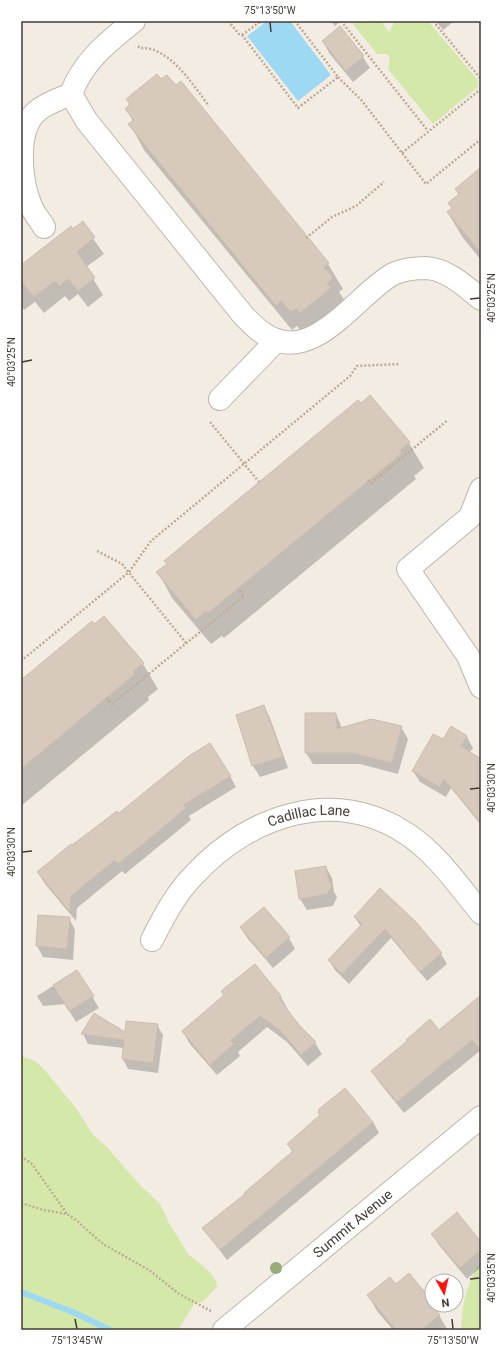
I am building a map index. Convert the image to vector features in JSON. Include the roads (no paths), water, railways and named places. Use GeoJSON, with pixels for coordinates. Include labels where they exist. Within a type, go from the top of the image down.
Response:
{"type":"FeatureCollection","features":[{"type":"Feature","properties":{"kind":"street"},"geometry":{"type":"LineString","coordinates":[[44,227],[32,207],[27,192],[23,160],[25,133],[29,122],[36,113],[46,105],[71,94],[83,70],[98,51],[129,25]]}},
{"type":"Feature","properties":{"kind":"street"},"geometry":{"type":"LineString","coordinates":[[71,94],[86,120],[243,315],[267,336],[277,340],[302,342],[311,339],[344,315],[385,280],[404,271],[427,268],[437,271],[464,286],[481,299]]}},
{"type":"Feature","properties":{"kind":"street"},"geometry":{"type":"LineString","coordinates":[[220,399],[277,340]]}},
{"type":"Feature","properties":{"kind":"street"},"geometry":{"type":"LineString","coordinates":[[481,489],[470,517],[408,569],[468,656],[481,687]]}},
{"type":"Feature","properties":{"kind":"street","name":"Cadillac Lane"},"geometry":{"type":"LineString","coordinates":[[152,940],[162,919],[186,884],[196,873],[228,845],[242,834],[270,820],[294,813],[313,810],[353,812],[389,824],[406,833],[431,853],[481,913]]}},
{"type":"Feature","properties":{"kind":"street","name":"Summit Avenue"},"geometry":{"type":"LineString","coordinates":[[226,1328],[481,1117]]}},
{"type":"Feature","properties":{"kind":"water"},"geometry":{"type":"Polygon","coordinates":[[[267,21],[290,21],[331,75],[298,101],[247,36],[267,21]]]}},
{"type":"Feature","properties":{"kind":"waterway"},"geometry":{"type":"LineString","coordinates":[[21,1292],[75,1313],[110,1330]]}}]}
